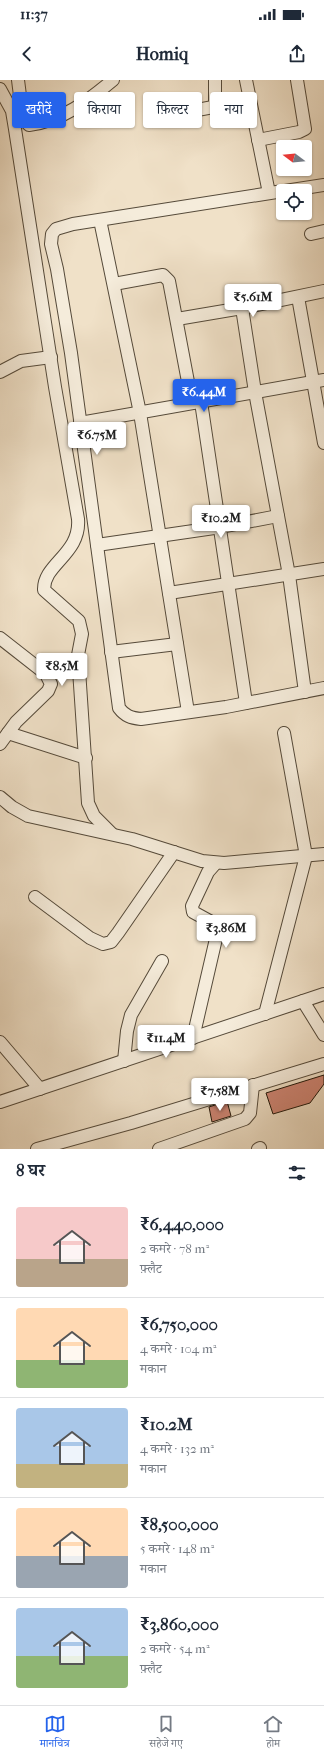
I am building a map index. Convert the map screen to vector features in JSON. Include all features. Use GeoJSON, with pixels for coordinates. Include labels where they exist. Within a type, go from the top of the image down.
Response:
{"type":"FeatureCollection","features":[{"type":"Feature","properties":{"kind":"street"},"geometry":{"type":"LineString","coordinates":[[18,80],[23,120],[29,125],[56,120],[69,113],[113,80]]}},
{"type":"Feature","properties":{"kind":"street"},"geometry":{"type":"LineString","coordinates":[[215,80],[215,92]]}},
{"type":"Feature","properties":{"kind":"street"},"geometry":{"type":"LineString","coordinates":[[246,80],[248,92]]}},
{"type":"Feature","properties":{"kind":"street"},"geometry":{"type":"LineString","coordinates":[[258,140],[299,132],[305,128],[305,120],[297,80]]}},
{"type":"Feature","properties":{"kind":"street"},"geometry":{"type":"LineString","coordinates":[[0,89],[10,106],[13,118],[79,528],[74,543],[46,578],[44,590],[79,621],[82,627],[78,655],[88,803],[90,810],[112,834]]}},
{"type":"Feature","properties":{"kind":"street"},"geometry":{"type":"LineString","coordinates":[[256,128],[269,193]]}},
{"type":"Feature","properties":{"kind":"street"},"geometry":{"type":"LineString","coordinates":[[312,187],[324,185]]}},
{"type":"Feature","properties":{"kind":"street"},"geometry":{"type":"LineString","coordinates":[[276,192],[73,224],[56,229],[52,234],[51,244],[57,269],[80,423],[119,708],[130,718],[141,719],[246,703],[324,688]]}},
{"type":"Feature","properties":{"kind":"street"},"geometry":{"type":"LineString","coordinates":[[100,220],[140,413],[188,712]]}},
{"type":"Feature","properties":{"kind":"street"},"geometry":{"type":"LineString","coordinates":[[311,234],[324,231]]}},
{"type":"Feature","properties":{"kind":"street"},"geometry":{"type":"LineString","coordinates":[[114,284],[164,275],[169,281],[197,402],[221,527],[246,703]]}},
{"type":"Feature","properties":{"kind":"street"},"geometry":{"type":"LineString","coordinates":[[177,319],[242,308],[324,291]]}},
{"type":"Feature","properties":{"kind":"street"},"geometry":{"type":"LineString","coordinates":[[298,297],[319,381],[324,443]]}},
{"type":"Feature","properties":{"kind":"street"},"geometry":{"type":"LineString","coordinates":[[242,308],[255,392],[288,575],[305,692]]}},
{"type":"Feature","properties":{"kind":"street"},"geometry":{"type":"LineString","coordinates":[[0,372],[21,361],[51,357]]}},
{"type":"Feature","properties":{"kind":"street"},"geometry":{"type":"LineString","coordinates":[[80,423],[319,381]]}},
{"type":"Feature","properties":{"kind":"street"},"geometry":{"type":"LineString","coordinates":[[97,545],[221,527],[278,516]]}},
{"type":"Feature","properties":{"kind":"street"},"geometry":{"type":"LineString","coordinates":[[169,593],[324,569]]}},
{"type":"Feature","properties":{"kind":"street"},"geometry":{"type":"LineString","coordinates":[[0,638],[46,674],[51,684],[48,691],[16,722],[0,744]]}},
{"type":"Feature","properties":{"kind":"street"},"geometry":{"type":"LineString","coordinates":[[111,652],[177,644]]}},
{"type":"Feature","properties":{"kind":"street"},"geometry":{"type":"LineString","coordinates":[[8,733],[86,758]]}},
{"type":"Feature","properties":{"kind":"street"},"geometry":{"type":"LineString","coordinates":[[265,1014],[306,856],[284,733]]}},
{"type":"Feature","properties":{"kind":"street"},"geometry":{"type":"LineString","coordinates":[[0,797],[17,810],[28,816],[112,834],[215,864],[324,854]]}},
{"type":"Feature","properties":{"kind":"street"},"geometry":{"type":"LineString","coordinates":[[35,897],[90,938],[103,944],[110,942],[118,933],[174,852]]}},
{"type":"Feature","properties":{"kind":"street"},"geometry":{"type":"LineString","coordinates":[[194,1038],[218,930],[215,924],[193,912],[192,906],[208,872],[215,864]]}},
{"type":"Feature","properties":{"kind":"street"},"geometry":{"type":"LineString","coordinates":[[124,1061],[127,1031],[132,1014],[162,961]]}},
{"type":"Feature","properties":{"kind":"street"},"geometry":{"type":"LineString","coordinates":[[0,1102],[324,994]]}},
{"type":"Feature","properties":{"kind":"street"},"geometry":{"type":"LineString","coordinates":[[302,1001],[324,1035]]}},
{"type":"Feature","properties":{"kind":"street"},"geometry":{"type":"LineString","coordinates":[[0,1042],[40,1089]]}},
{"type":"Feature","properties":{"kind":"street"},"geometry":{"type":"LineString","coordinates":[[37,1149],[131,1123],[324,1064]]}},
{"type":"Feature","properties":{"kind":"street"},"geometry":{"type":"LineString","coordinates":[[159,1149],[245,1119],[250,1113],[253,1085]]}},
{"type":"Feature","properties":{"kind":"building"},"geometry":{"type":"Polygon","coordinates":[[[324,1075],[324,1084],[310,1103],[273,1114],[266,1093],[324,1075]]]}},
{"type":"Feature","properties":{"kind":"building"},"geometry":{"type":"Polygon","coordinates":[[[227,1101],[231,1116],[212,1122],[209,1107],[227,1101]]]}}]}
